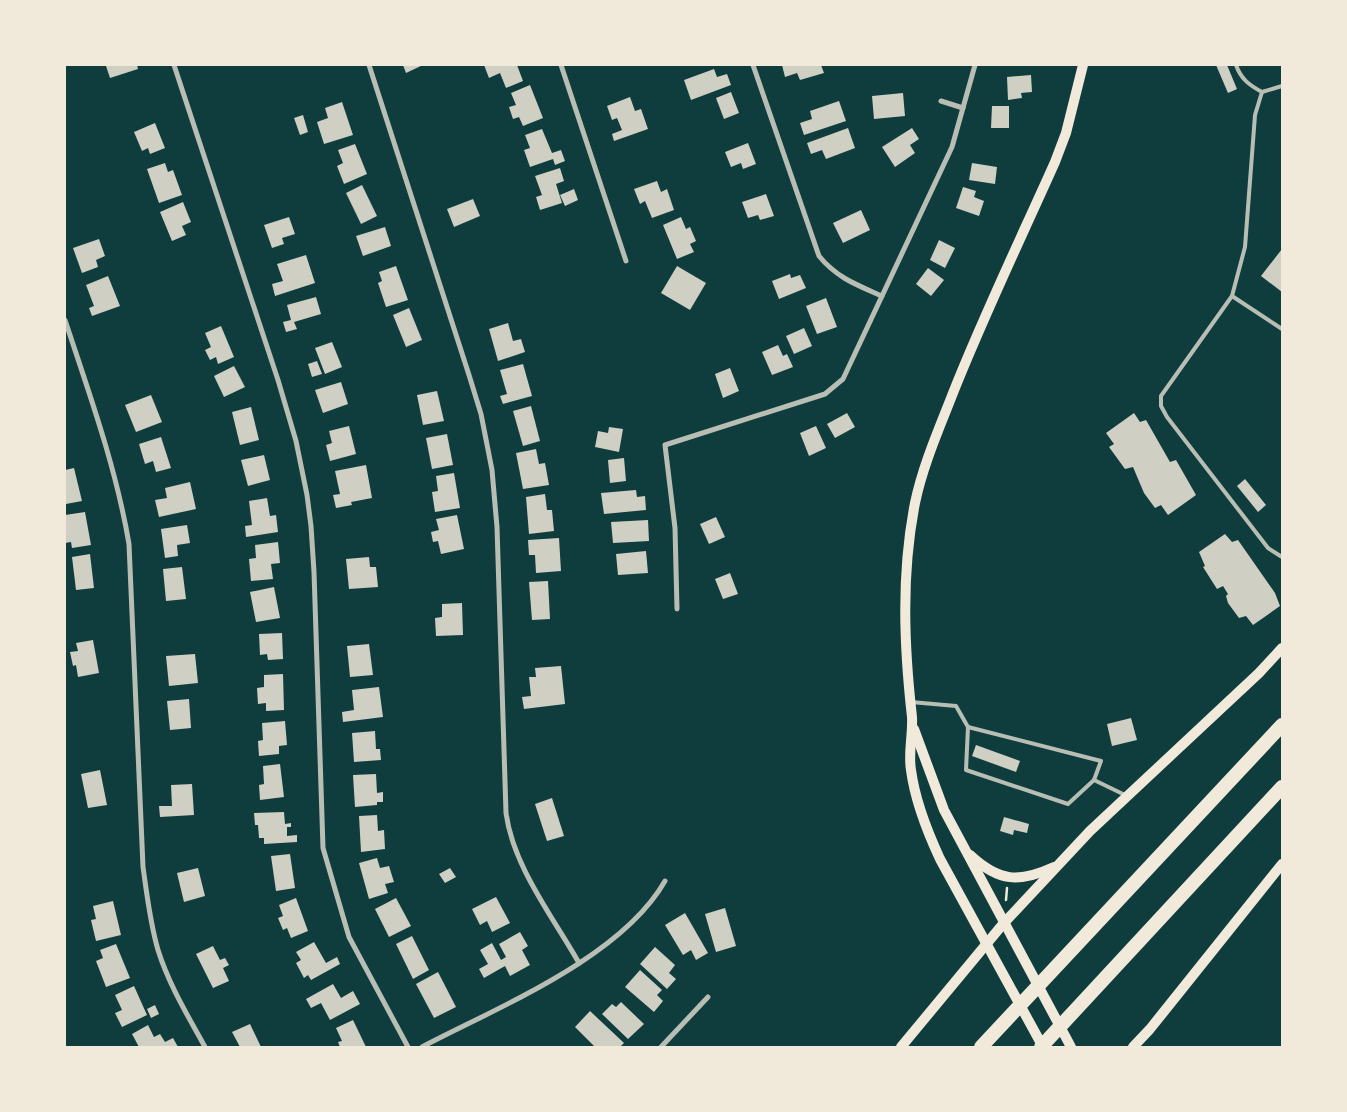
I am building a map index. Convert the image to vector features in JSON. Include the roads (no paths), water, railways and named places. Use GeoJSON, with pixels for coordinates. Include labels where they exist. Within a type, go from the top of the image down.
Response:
{"type":"FeatureCollection","features":[{"type":"Feature","properties":{"kind":"highway"},"geometry":{"type":"LineString","coordinates":[[983,1045],[1282,725]]}},
{"type":"Feature","properties":{"kind":"highway"},"geometry":{"type":"LineString","coordinates":[[1042,1047],[1282,787]]}},
{"type":"Feature","properties":{"kind":"main road"},"geometry":{"type":"LineString","coordinates":[[1042,1047],[940,859],[926,829],[910,769],[912,724],[905,587],[916,502],[936,435],[972,345],[1056,162],[1066,133],[1083,65]]}},
{"type":"Feature","properties":{"kind":"main road"},"geometry":{"type":"LineString","coordinates":[[901,1047],[1003,924],[1060,864],[1127,796],[1258,673],[1282,648]]}},
{"type":"Feature","properties":{"kind":"main road"},"geometry":{"type":"LineString","coordinates":[[912,724],[944,810],[1070,1047]]}},
{"type":"Feature","properties":{"kind":"main road"},"geometry":{"type":"LineString","coordinates":[[964,850],[982,866],[998,875],[1011,878],[1035,875],[1060,864]]}},
{"type":"Feature","properties":{"kind":"main road"},"geometry":{"type":"LineString","coordinates":[[1133,1047],[1150,1029],[1282,864]]}},
{"type":"Feature","properties":{"kind":"street"},"geometry":{"type":"LineString","coordinates":[[174,65],[278,380],[296,441],[307,494],[313,563],[320,801],[323,848],[328,874],[349,937],[408,1047]]}},
{"type":"Feature","properties":{"kind":"street"},"geometry":{"type":"LineString","coordinates":[[369,65],[481,414],[492,470],[497,527],[506,813],[509,834],[526,871],[579,963]]}},
{"type":"Feature","properties":{"kind":"street"},"geometry":{"type":"LineString","coordinates":[[561,65],[626,261]]}},
{"type":"Feature","properties":{"kind":"street"},"geometry":{"type":"LineString","coordinates":[[753,65],[820,256],[831,271],[848,282],[882,296]]}},
{"type":"Feature","properties":{"kind":"street"},"geometry":{"type":"LineString","coordinates":[[677,609],[674,528],[664,445],[825,394],[843,379],[952,147],[975,65]]}},
{"type":"Feature","properties":{"kind":"street"},"geometry":{"type":"LineString","coordinates":[[941,100],[963,108]]}},
{"type":"Feature","properties":{"kind":"street"},"geometry":{"type":"LineString","coordinates":[[65,320],[105,441],[124,511],[129,544],[143,868],[150,920],[170,980],[205,1047]]}},
{"type":"Feature","properties":{"kind":"street"},"geometry":{"type":"LineString","coordinates":[[422,1047],[579,963],[629,924],[665,881]]}},
{"type":"Feature","properties":{"kind":"street"},"geometry":{"type":"LineString","coordinates":[[661,1047],[708,997]]}},
{"type":"Feature","properties":{"kind":"lane"},"geometry":{"type":"LineString","coordinates":[[1236,65],[1240,76],[1251,86],[1262,92],[1282,86]]}},
{"type":"Feature","properties":{"kind":"lane"},"geometry":{"type":"LineString","coordinates":[[1262,92],[1255,115],[1245,246],[1232,296],[1161,396],[1161,406],[1167,417],[1268,548],[1282,557]]}},
{"type":"Feature","properties":{"kind":"lane"},"geometry":{"type":"LineString","coordinates":[[1232,296],[1282,329]]}},
{"type":"Feature","properties":{"kind":"lane"},"geometry":{"type":"LineString","coordinates":[[910,702],[956,706],[968,727],[966,770],[1068,804],[1094,780],[1101,761],[968,727]]}},
{"type":"Feature","properties":{"kind":"lane"},"geometry":{"type":"LineString","coordinates":[[1094,780],[1127,796]]}}]}
